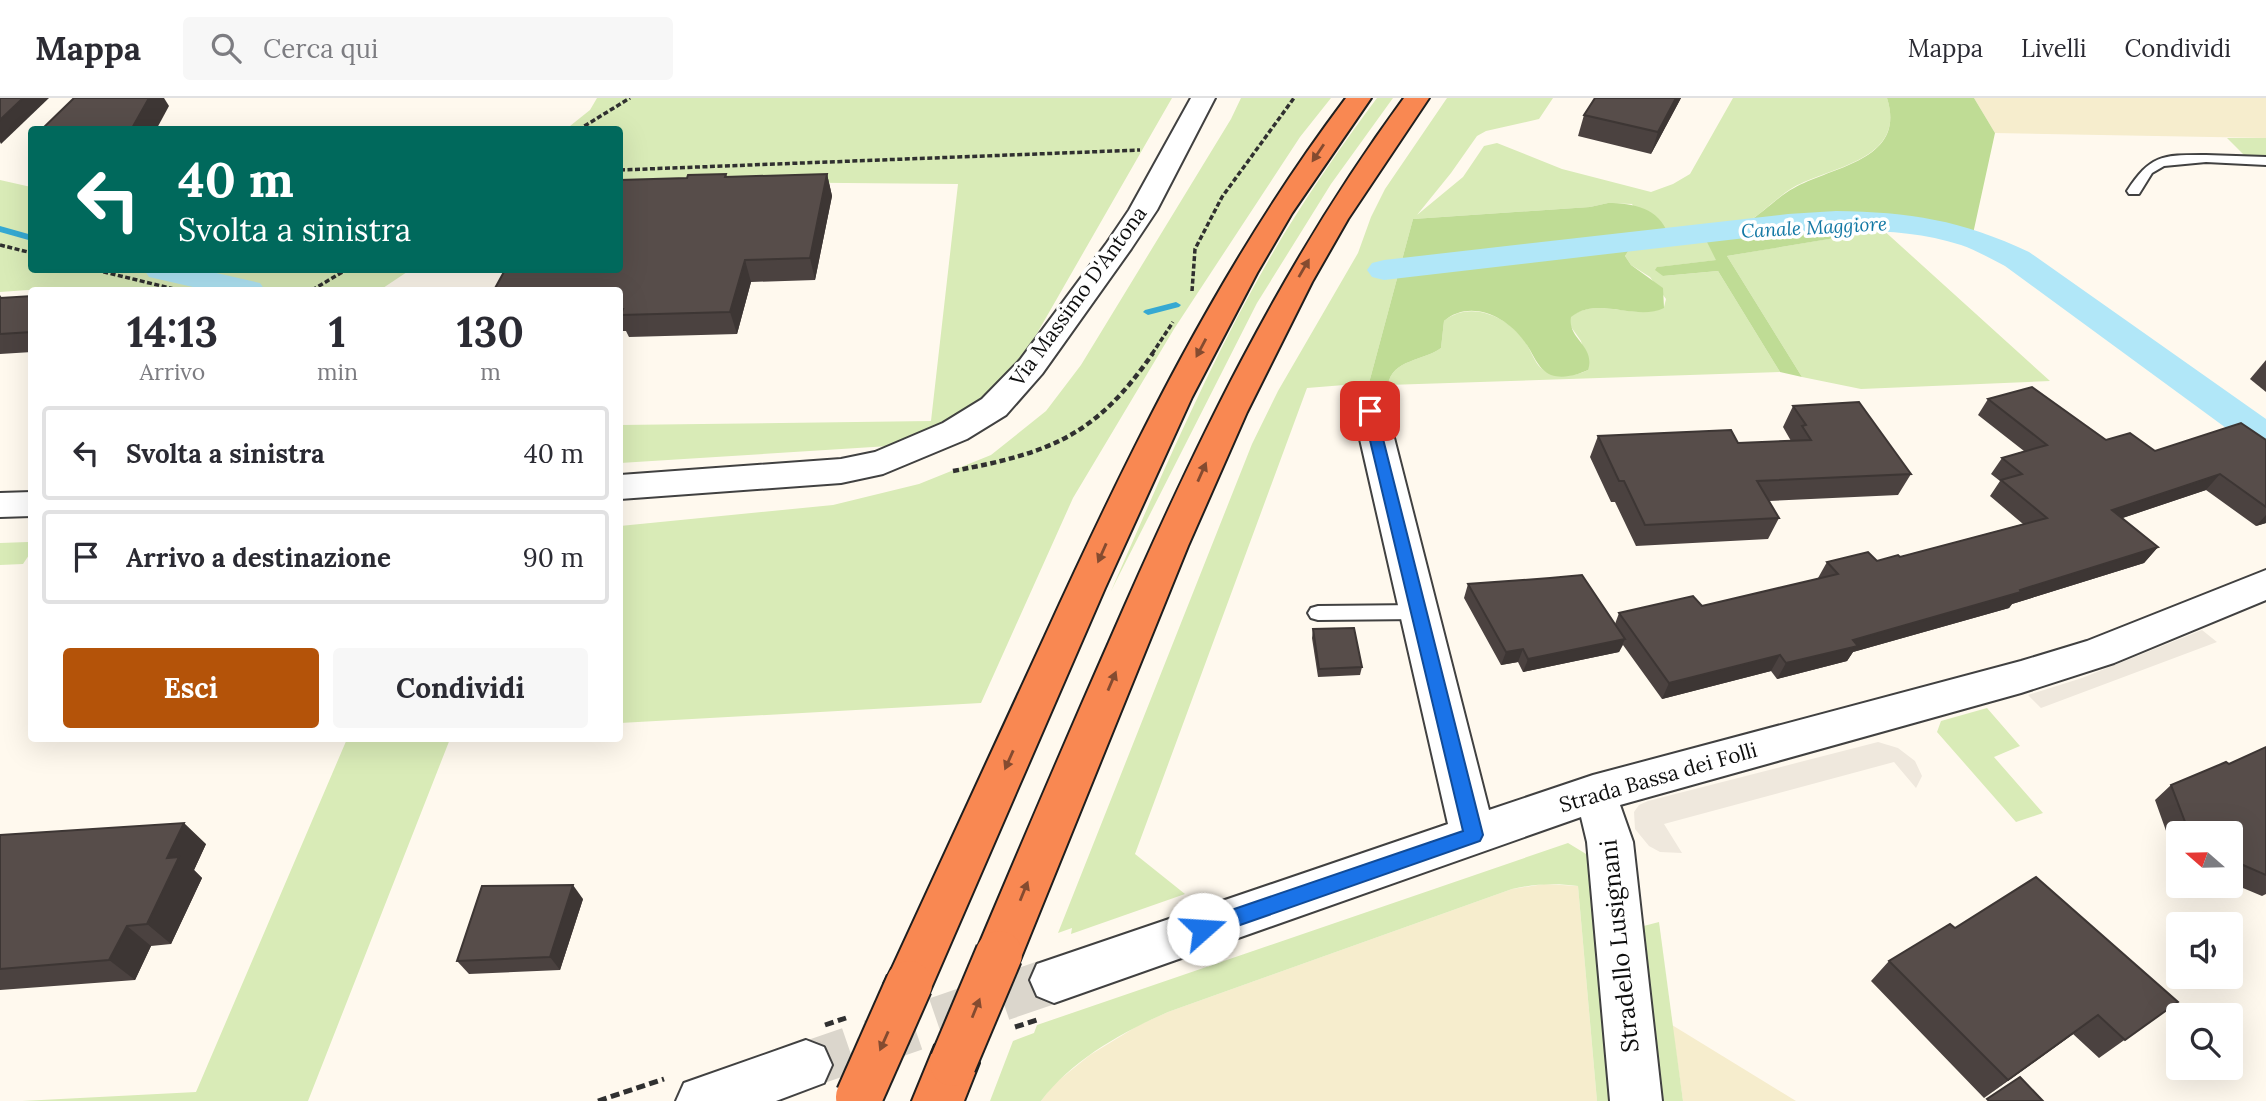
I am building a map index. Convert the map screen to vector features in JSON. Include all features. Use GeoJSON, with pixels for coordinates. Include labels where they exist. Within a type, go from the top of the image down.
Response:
{"type":"FeatureCollection","features":[{"type":"Feature","properties":{"kind":"highway"},"geometry":{"type":"LineString","coordinates":[[858,1099],[1115,523],[1192,365],[1270,225],[1359,98]]}},
{"type":"Feature","properties":{"kind":"highway"},"geometry":{"type":"LineString","coordinates":[[946,1082],[1164,558],[1236,400],[1302,271],[1334,217],[1413,104]]}},
{"type":"Feature","properties":{"kind":"street","name":"Via Massimo D'Antona"},"geometry":{"type":"LineString","coordinates":[[623,487],[841,471],[883,462],[955,431],[994,407],[1031,367],[1118,249],[1143,210],[1203,98]]}},
{"type":"Feature","properties":{"kind":"street"},"geometry":{"type":"LineString","coordinates":[[1363,397],[1374,426],[1474,835]]}},
{"type":"Feature","properties":{"kind":"street"},"geometry":{"type":"LineString","coordinates":[[0,505],[28,504]]}},
{"type":"Feature","properties":{"kind":"street","name":"Strada Bassa dei Folli"},"geometry":{"type":"LineString","coordinates":[[1054,980],[1593,794],[2021,677],[2100,652],[2266,584]]}},
{"type":"Feature","properties":{"kind":"street","name":"Stradello Lusignani"},"geometry":{"type":"LineString","coordinates":[[1593,794],[1604,817],[1610,842],[1636,1101]]}},
{"type":"Feature","properties":{"kind":"street"},"geometry":{"type":"LineString","coordinates":[[702,1101],[806,1065]]}},
{"type":"Feature","properties":{"kind":"lane"},"geometry":{"type":"LineString","coordinates":[[2134,191],[2148,170],[2160,163],[2183,160],[2266,161]]}},
{"type":"Feature","properties":{"kind":"lane"},"geometry":{"type":"LineString","coordinates":[[1318,613],[1419,612]]}},
{"type":"Feature","properties":{"kind":"path"},"geometry":{"type":"LineString","coordinates":[[584,126],[630,98]]}},
{"type":"Feature","properties":{"kind":"path"},"geometry":{"type":"LineString","coordinates":[[1187,301],[1192,292],[1196,270],[1195,249],[1222,197],[1294,98]]}},
{"type":"Feature","properties":{"kind":"path"},"geometry":{"type":"LineString","coordinates":[[623,170],[1148,149]]}},
{"type":"Feature","properties":{"kind":"path"},"geometry":{"type":"LineString","coordinates":[[0,245],[28,252]]}},
{"type":"Feature","properties":{"kind":"path"},"geometry":{"type":"LineString","coordinates":[[108,273],[165,287]]}},
{"type":"Feature","properties":{"kind":"path"},"geometry":{"type":"LineString","coordinates":[[317,287],[341,273]]}},
{"type":"Feature","properties":{"kind":"path"},"geometry":{"type":"LineString","coordinates":[[946,472],[996,463],[1072,437],[1116,402],[1142,370],[1175,319]]}},
{"type":"Feature","properties":{"kind":"shaded area"},"geometry":{"type":"Polygon","coordinates":[[[1974,98],[2266,98],[2266,138],[1995,133],[1974,98]]]}},
{"type":"Feature","properties":{"kind":"shaded area"},"geometry":{"type":"Polygon","coordinates":[[[2202,630],[2217,642],[2041,708],[2028,695],[2082,678],[2202,630]]]}},
{"type":"Feature","properties":{"kind":"shaded area"},"geometry":{"type":"Polygon","coordinates":[[[1878,742],[1898,748],[1915,761],[1922,776],[1916,788],[1894,762],[1664,824],[1682,853],[1660,852],[1649,846],[1635,829],[1634,812],[1639,805],[1648,801],[1878,742]]]}},
{"type":"Feature","properties":{"kind":"shaded area"},"geometry":{"type":"Polygon","coordinates":[[[1544,884],[1578,886],[1597,1101],[1041,1101],[1054,1084],[1090,1055],[1139,1025],[1168,1012],[1512,889],[1544,884]]]}},
{"type":"Feature","properties":{"kind":"shaded area"},"geometry":{"type":"Polygon","coordinates":[[[1672,1025],[1796,1101],[1683,1101],[1672,1025]]]}},
{"type":"Feature","properties":{"kind":"green space"},"geometry":{"type":"Polygon","coordinates":[[[597,98],[1172,98],[1020,363],[966,415],[889,446],[623,463],[623,425],[931,421],[958,184],[623,181],[623,126],[570,126],[590,110],[597,98]]]}},
{"type":"Feature","properties":{"kind":"green space"},"geometry":{"type":"Polygon","coordinates":[[[1241,98],[1331,98],[1300,137],[1174,329],[1073,498],[981,703],[623,723],[623,526],[833,505],[919,484],[991,455],[1046,411],[1081,365],[1231,119],[1241,98]]]}},
{"type":"Feature","properties":{"kind":"green space"},"geometry":{"type":"Polygon","coordinates":[[[1377,98],[1393,98],[1331,184],[1257,303],[1111,591],[1192,410],[1259,277],[1306,199],[1377,98]]]}},
{"type":"Feature","properties":{"kind":"green space"},"geometry":{"type":"Polygon","coordinates":[[[1447,98],[1553,98],[1539,119],[1486,131],[1477,136],[1417,215],[1463,177],[1484,146],[1497,143],[1562,169],[1651,192],[1690,174],[1733,98],[1887,98],[1890,119],[1886,135],[1876,148],[1862,158],[1794,187],[1737,228],[1706,238],[1717,260],[1658,267],[1663,276],[1718,271],[1780,372],[1388,385],[1391,376],[1402,365],[1441,348],[1444,321],[1454,315],[1476,311],[1498,318],[1524,340],[1536,362],[1546,372],[1570,375],[1588,370],[1581,341],[1569,324],[1570,317],[1593,308],[1653,311],[1664,307],[1666,299],[1650,277],[1631,265],[1625,256],[1629,250],[1655,245],[1632,204],[1608,203],[1590,207],[1413,219],[1369,383],[1307,388],[1135,854],[1185,894],[1071,934],[1072,928],[1058,933],[1252,444],[1278,391],[1358,253],[1385,189],[1447,98]]]}},
{"type":"Feature","properties":{"kind":"green space"},"geometry":{"type":"Polygon","coordinates":[[[1887,98],[1974,98],[1995,133],[1971,243],[1906,229],[1828,228],[1835,238],[1727,256],[1802,377],[1780,372],[1718,271],[1663,276],[1655,270],[1657,267],[1716,260],[1705,238],[1741,225],[1794,188],[1862,158],[1876,148],[1886,136],[1890,119],[1887,98]]]}},
{"type":"Feature","properties":{"kind":"green space"},"geometry":{"type":"Polygon","coordinates":[[[2227,138],[2266,138],[2266,156],[2245,156],[2227,138]]]}},
{"type":"Feature","properties":{"kind":"green space"},"geometry":{"type":"Polygon","coordinates":[[[0,180],[28,186],[28,273],[406,273],[384,287],[28,287],[28,290],[0,292],[0,180]]]}},
{"type":"Feature","properties":{"kind":"green space"},"geometry":{"type":"Polygon","coordinates":[[[1608,203],[1627,204],[1644,209],[1664,225],[1668,234],[1663,242],[1629,250],[1625,256],[1631,265],[1663,288],[1664,308],[1641,312],[1593,308],[1571,317],[1573,331],[1588,355],[1588,370],[1570,376],[1551,375],[1542,369],[1524,341],[1508,324],[1487,313],[1465,311],[1444,321],[1441,348],[1402,365],[1391,376],[1388,385],[1369,383],[1413,219],[1590,207],[1608,203]]]}},
{"type":"Feature","properties":{"kind":"green space"},"geometry":{"type":"Polygon","coordinates":[[[1827,228],[1881,228],[2050,381],[1861,389],[1802,377],[1727,256],[1834,238],[1827,228]]]}},
{"type":"Feature","properties":{"kind":"green space"},"geometry":{"type":"Polygon","coordinates":[[[28,542],[28,556],[23,564],[0,565],[0,543],[28,542]]]}},
{"type":"Feature","properties":{"kind":"green space"},"geometry":{"type":"Polygon","coordinates":[[[1987,708],[2020,746],[1994,757],[2043,813],[2016,822],[1937,732],[1941,721],[1987,708]]]}},
{"type":"Feature","properties":{"kind":"green space"},"geometry":{"type":"Polygon","coordinates":[[[346,742],[449,742],[308,1101],[22,1101],[196,1092],[346,742]]]}},
{"type":"Feature","properties":{"kind":"green space"},"geometry":{"type":"Polygon","coordinates":[[[1568,843],[1591,857],[1616,1101],[1597,1101],[1578,886],[1553,884],[1512,889],[1168,1012],[1133,1029],[1083,1060],[1041,1101],[990,1101],[1013,1041],[1034,1033],[1037,1025],[1568,843]]]}},
{"type":"Feature","properties":{"kind":"green space"},"geometry":{"type":"Polygon","coordinates":[[[1659,922],[1683,1101],[1653,1101],[1632,929],[1659,922]]]}},
{"type":"Feature","properties":{"kind":"building"},"geometry":{"type":"Polygon","coordinates":[[[0,98],[23,98],[0,120],[0,98]]]}},
{"type":"Feature","properties":{"kind":"building"},"geometry":{"type":"Polygon","coordinates":[[[74,98],[149,98],[133,126],[45,126],[74,98]]]}},
{"type":"Feature","properties":{"kind":"building"},"geometry":{"type":"Polygon","coordinates":[[[1595,98],[1676,98],[1658,132],[1584,115],[1595,98]]]}},
{"type":"Feature","properties":{"kind":"building"},"geometry":{"type":"Polygon","coordinates":[[[726,174],[725,177],[827,174],[810,258],[745,260],[730,312],[623,315],[623,287],[496,287],[503,273],[623,273],[623,180],[687,178],[688,175],[726,174]]]}},
{"type":"Feature","properties":{"kind":"building"},"geometry":{"type":"Polygon","coordinates":[[[28,296],[28,332],[0,334],[0,298],[28,296]]]}},
{"type":"Feature","properties":{"kind":"building"},"geometry":{"type":"Polygon","coordinates":[[[2032,387],[2106,440],[2130,433],[2155,451],[2241,423],[2266,440],[2266,507],[2220,474],[2112,510],[2158,547],[2020,590],[2021,592],[1853,640],[1858,646],[1786,663],[1780,655],[1669,683],[1619,613],[1693,596],[1702,606],[1838,574],[1827,562],[1868,552],[1877,561],[1898,555],[1900,557],[2047,518],[2001,480],[2022,474],[2002,458],[2047,445],[1988,399],[2032,387]]]}},
{"type":"Feature","properties":{"kind":"building"},"geometry":{"type":"Polygon","coordinates":[[[1859,402],[1911,474],[1757,481],[1779,518],[1645,525],[1624,481],[1619,481],[1598,436],[1731,430],[1738,443],[1811,440],[1802,426],[1806,425],[1793,406],[1859,402]]]}},
{"type":"Feature","properties":{"kind":"building"},"geometry":{"type":"Polygon","coordinates":[[[1582,575],[1625,639],[1528,659],[1523,649],[1506,652],[1468,584],[1550,578],[1582,575]]]}},
{"type":"Feature","properties":{"kind":"building"},"geometry":{"type":"Polygon","coordinates":[[[1354,628],[1362,667],[1319,669],[1313,629],[1354,628]]]}},
{"type":"Feature","properties":{"kind":"building"},"geometry":{"type":"Polygon","coordinates":[[[2266,747],[2266,875],[2244,865],[2244,821],[2185,821],[2171,785],[2226,762],[2229,764],[2266,747]]]}},
{"type":"Feature","properties":{"kind":"building"},"geometry":{"type":"Polygon","coordinates":[[[184,823],[167,858],[179,857],[147,924],[127,926],[109,960],[0,969],[0,835],[184,823]]]}},
{"type":"Feature","properties":{"kind":"building"},"geometry":{"type":"Polygon","coordinates":[[[2036,877],[2178,1002],[2166,1003],[2166,1011],[2125,1040],[2098,1015],[2008,1080],[1889,961],[1950,924],[1955,928],[2036,877]]]}},
{"type":"Feature","properties":{"kind":"building"},"geometry":{"type":"Polygon","coordinates":[[[573,885],[550,957],[457,961],[482,886],[573,885]]]}},
{"type":"Feature","properties":{"kind":"building"},"geometry":{"type":"Polygon","coordinates":[[[2020,1077],[2043,1101],[1987,1099],[2020,1077]]]}},
{"type":"Feature","properties":{"kind":"waterway","name":"Canale Maggiore"},"geometry":{"type":"LineString","coordinates":[[1384,270],[1788,224],[1884,221],[1931,227],[1975,239],[2017,259],[2266,438]]}},
{"type":"Feature","properties":{"kind":"waterway"},"geometry":{"type":"LineString","coordinates":[[0,229],[28,237]]}},
{"type":"Feature","properties":{"kind":"waterway"},"geometry":{"type":"LineString","coordinates":[[174,273],[235,287]]}},
{"type":"Feature","properties":{"kind":"waterway"},"geometry":{"type":"LineString","coordinates":[[1148,312],[1176,305]]}},
{"type":"Feature","properties":{"kind":"tunnel"},"geometry":{"type":"LineString","coordinates":[[806,1065],[1054,980]]}},
{"type":"Feature","properties":{"kind":"route"},"geometry":{"type":"LineString","coordinates":[[1203,929],[1474,835],[1370,411]]}}]}
